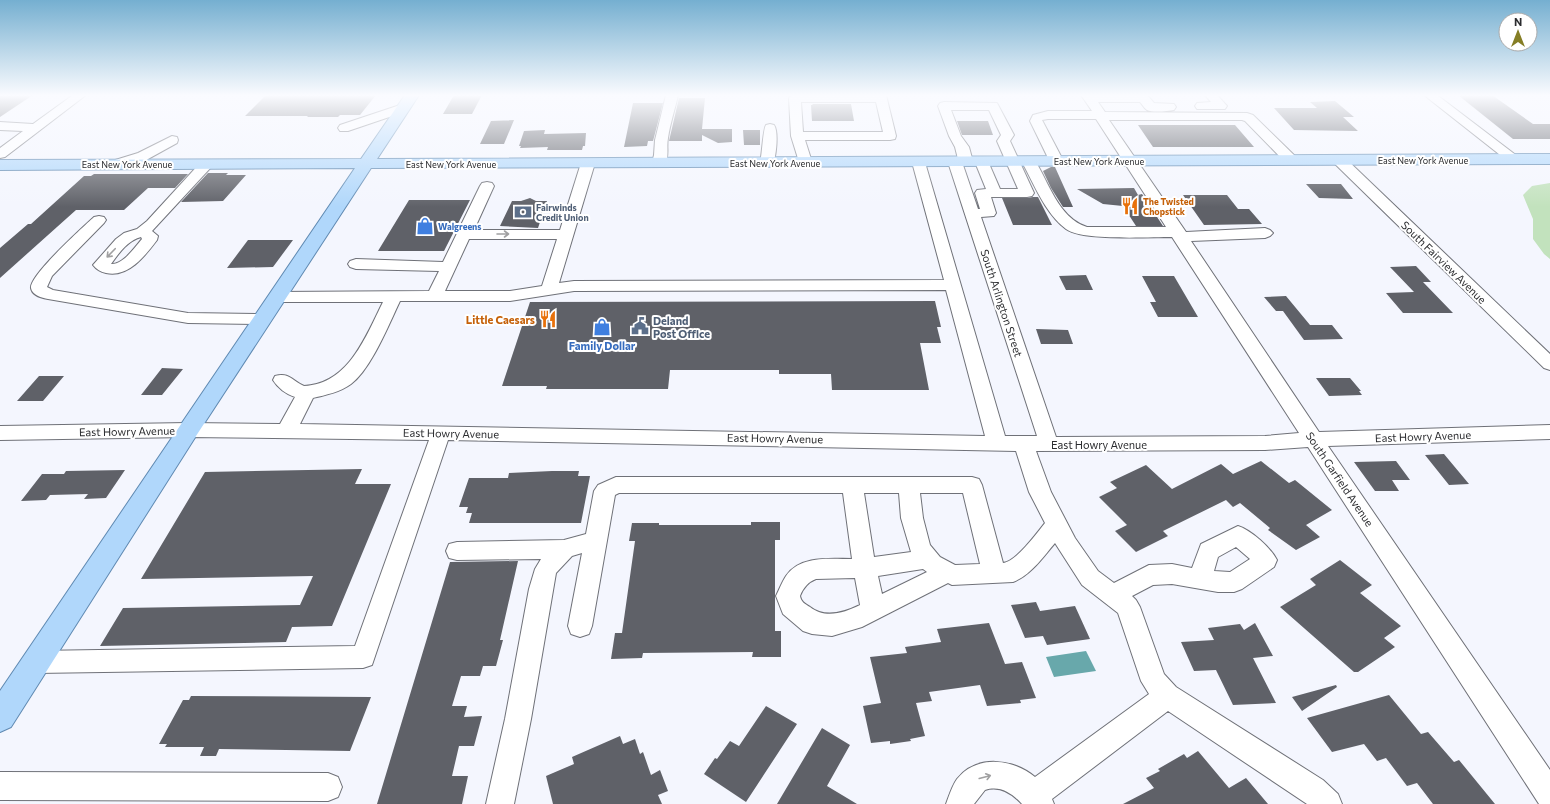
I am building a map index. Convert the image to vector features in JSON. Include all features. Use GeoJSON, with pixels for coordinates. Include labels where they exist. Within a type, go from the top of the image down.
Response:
{"type":"FeatureCollection","features":[{"type":"Feature","properties":{"kind":"main road"},"geometry":{"type":"LineString","coordinates":[[0,717],[188,430],[387,133]]}},
{"type":"Feature","properties":{"kind":"main road","name":"East New York Avenue"},"geometry":{"type":"LineString","coordinates":[[0,165],[1550,159]]}},
{"type":"Feature","properties":{"kind":"street"},"geometry":{"type":"LineString","coordinates":[[0,154],[30,133]]}},
{"type":"Feature","properties":{"kind":"street"},"geometry":{"type":"LineString","coordinates":[[653,163],[655,133]]}},
{"type":"Feature","properties":{"kind":"street"},"geometry":{"type":"LineString","coordinates":[[653,163],[661,154],[663,133]]}},
{"type":"Feature","properties":{"kind":"street"},"geometry":{"type":"LineString","coordinates":[[767,163],[770,145],[770,133]]}},
{"type":"Feature","properties":{"kind":"street"},"geometry":{"type":"LineString","coordinates":[[797,133],[805,162]]}},
{"type":"Feature","properties":{"kind":"street"},"geometry":{"type":"LineString","coordinates":[[797,136],[890,136],[889,133]]}},
{"type":"Feature","properties":{"kind":"street","name":"South Arlington Street"},"geometry":{"type":"LineString","coordinates":[[954,133],[962,147],[960,162],[972,213],[1049,444]]}},
{"type":"Feature","properties":{"kind":"street","name":"South Arlington Street"},"geometry":{"type":"LineString","coordinates":[[1007,133],[1008,135],[1003,141],[1018,162]]}},
{"type":"Feature","properties":{"kind":"street"},"geometry":{"type":"LineString","coordinates":[[1042,133],[1057,162]]}},
{"type":"Feature","properties":{"kind":"street","name":"South Garfield Avenue"},"geometry":{"type":"LineString","coordinates":[[1113,133],[1313,439],[1550,795]]}},
{"type":"Feature","properties":{"kind":"street"},"geometry":{"type":"LineString","coordinates":[[1264,133],[1291,160]]}},
{"type":"Feature","properties":{"kind":"street"},"geometry":{"type":"LineString","coordinates":[[1479,133],[1514,159]]}},
{"type":"Feature","properties":{"kind":"street"},"geometry":{"type":"LineString","coordinates":[[117,164],[143,156],[172,140],[165,151],[165,155],[174,164]]}},
{"type":"Feature","properties":{"kind":"street","name":"South Fairview Avenue"},"geometry":{"type":"LineString","coordinates":[[1339,160],[1550,364]]}},
{"type":"Feature","properties":{"kind":"street"},"geometry":{"type":"LineString","coordinates":[[919,162],[997,442]]}},
{"type":"Feature","properties":{"kind":"street"},"geometry":{"type":"LineString","coordinates":[[982,162],[995,193]]}},
{"type":"Feature","properties":{"kind":"street"},"geometry":{"type":"LineString","coordinates":[[1018,162],[1042,183],[1061,216],[1070,226],[1077,230],[1085,232],[1180,234],[1265,233]]}},
{"type":"Feature","properties":{"kind":"street"},"geometry":{"type":"LineString","coordinates":[[972,213],[989,213],[982,194],[1027,193],[1018,162]]}},
{"type":"Feature","properties":{"kind":"street"},"geometry":{"type":"LineString","coordinates":[[549,290],[588,163]]}},
{"type":"Feature","properties":{"kind":"street"},"geometry":{"type":"LineString","coordinates":[[142,232],[207,164]]}},
{"type":"Feature","properties":{"kind":"street"},"geometry":{"type":"LineString","coordinates":[[435,296],[487,186]]}},
{"type":"Feature","properties":{"kind":"street"},"geometry":{"type":"LineString","coordinates":[[99,220],[45,274],[39,285],[39,289],[48,294],[188,318],[262,319]]}},
{"type":"Feature","properties":{"kind":"street"},"geometry":{"type":"LineString","coordinates":[[356,264],[399,264],[440,260],[445,256],[457,231],[467,230],[565,234]]}},
{"type":"Feature","properties":{"kind":"street"},"geometry":{"type":"LineString","coordinates":[[399,264],[415,267],[449,267]]}},
{"type":"Feature","properties":{"kind":"street"},"geometry":{"type":"LineString","coordinates":[[277,297],[510,296],[574,286],[954,285]]}},
{"type":"Feature","properties":{"kind":"street"},"geometry":{"type":"LineString","coordinates":[[282,380],[293,390],[306,394],[329,388],[346,378],[356,367],[394,297]]}},
{"type":"Feature","properties":{"kind":"street"},"geometry":{"type":"LineString","coordinates":[[286,432],[306,394]]}},
{"type":"Feature","properties":{"kind":"street","name":"East Howry Avenue"},"geometry":{"type":"LineString","coordinates":[[0,433],[188,430],[1049,444],[1265,444],[1313,439],[1550,432]]}},
{"type":"Feature","properties":{"kind":"street"},"geometry":{"type":"LineString","coordinates":[[36,662],[363,657],[441,433]]}},
{"type":"Feature","properties":{"kind":"street"},"geometry":{"type":"LineString","coordinates":[[1023,443],[1040,492],[1067,544],[1090,578],[1128,607],[1154,681],[1167,696],[1313,790],[1328,804]]}},
{"type":"Feature","properties":{"kind":"street"},"geometry":{"type":"LineString","coordinates":[[580,626],[605,491],[616,485],[972,485],[994,573]]}},
{"type":"Feature","properties":{"kind":"street"},"geometry":{"type":"LineString","coordinates":[[853,485],[864,568],[873,610]]}},
{"type":"Feature","properties":{"kind":"street"},"geometry":{"type":"LineString","coordinates":[[909,485],[912,518],[920,548],[932,564],[952,575],[1013,572],[1031,556],[1057,525]]}},
{"type":"Feature","properties":{"kind":"street"},"geometry":{"type":"LineString","coordinates":[[457,551],[564,549],[595,540]]}},
{"type":"Feature","properties":{"kind":"street"},"geometry":{"type":"LineString","coordinates":[[500,804],[518,720],[541,589],[546,569],[564,549]]}},
{"type":"Feature","properties":{"kind":"street"},"geometry":{"type":"LineString","coordinates":[[928,559],[864,568],[814,569],[802,574],[794,583],[788,596],[792,607],[812,623],[832,626],[853,620],[947,573]]}},
{"type":"Feature","properties":{"kind":"street"},"geometry":{"type":"LineString","coordinates":[[1114,596],[1149,575],[1172,574],[1200,579]]}},
{"type":"Feature","properties":{"kind":"street"},"geometry":{"type":"LineString","coordinates":[[960,804],[964,792],[971,784],[980,778],[990,775],[1002,775],[1014,779],[1024,785],[1037,799],[1167,696]]}},
{"type":"Feature","properties":{"kind":"street"},"geometry":{"type":"LineString","coordinates":[[0,786],[328,787]]}},
{"type":"Feature","properties":{"kind":"green space"},"geometry":{"type":"Polygon","coordinates":[[[1550,183],[1550,259],[1544,254],[1533,239],[1533,219],[1523,195],[1532,186],[1550,183]]]}},
{"type":"Feature","properties":{"kind":"water"},"geometry":{"type":"Polygon","coordinates":[[[1086,651],[1096,671],[1054,677],[1046,657],[1086,651]]]}},
{"type":"Feature","properties":{"kind":"building"},"geometry":{"type":"Polygon","coordinates":[[[485,133],[509,133],[504,144],[480,144],[485,133]]]}},
{"type":"Feature","properties":{"kind":"building"},"geometry":{"type":"Polygon","coordinates":[[[523,133],[544,133],[544,134],[586,133],[585,146],[583,146],[582,150],[547,150],[548,147],[520,148],[521,146],[519,146],[523,133]]]}},
{"type":"Feature","properties":{"kind":"building"},"geometry":{"type":"Polygon","coordinates":[[[627,133],[655,133],[653,141],[648,141],[647,146],[624,147],[627,133]]]}},
{"type":"Feature","properties":{"kind":"building"},"geometry":{"type":"Polygon","coordinates":[[[671,133],[732,133],[732,142],[718,143],[702,135],[702,141],[669,141],[671,133]]]}},
{"type":"Feature","properties":{"kind":"building"},"geometry":{"type":"Polygon","coordinates":[[[743,133],[760,133],[760,145],[744,145],[743,133]]]}},
{"type":"Feature","properties":{"kind":"building"},"geometry":{"type":"Polygon","coordinates":[[[961,133],[992,133],[993,135],[962,135],[961,133]]]}},
{"type":"Feature","properties":{"kind":"building"},"geometry":{"type":"Polygon","coordinates":[[[1143,133],[1241,133],[1254,147],[1153,147],[1143,133]]]}},
{"type":"Feature","properties":{"kind":"building"},"geometry":{"type":"Polygon","coordinates":[[[1505,133],[1550,133],[1550,139],[1513,139],[1505,133]]]}},
{"type":"Feature","properties":{"kind":"building"},"geometry":{"type":"Polygon","coordinates":[[[1051,167],[1055,167],[1073,207],[1063,207],[1051,188],[1043,171],[1051,167]]]}},
{"type":"Feature","properties":{"kind":"building"},"geometry":{"type":"Polygon","coordinates":[[[208,173],[246,175],[223,201],[181,202],[208,173]]]}},
{"type":"Feature","properties":{"kind":"building"},"geometry":{"type":"Polygon","coordinates":[[[94,174],[188,174],[175,188],[148,188],[124,210],[76,210],[0,278],[0,248],[28,224],[31,224],[84,176],[91,176],[94,174]]]}},
{"type":"Feature","properties":{"kind":"building"},"geometry":{"type":"Polygon","coordinates":[[[1306,184],[1341,184],[1353,199],[1319,198],[1306,184]]]}},
{"type":"Feature","properties":{"kind":"building"},"geometry":{"type":"Polygon","coordinates":[[[1134,188],[1138,195],[1142,194],[1163,226],[1136,226],[1123,206],[1103,204],[1077,189],[1134,188]]]}},
{"type":"Feature","properties":{"kind":"building"},"geometry":{"type":"Polygon","coordinates":[[[1183,195],[1227,195],[1238,209],[1249,209],[1262,224],[1204,225],[1183,195]]]}},
{"type":"Feature","properties":{"kind":"building"},"geometry":{"type":"Polygon","coordinates":[[[1038,197],[1052,225],[1013,225],[1002,198],[1038,197]]]}},
{"type":"Feature","properties":{"kind":"building","name":"Fairwinds Credit Union"},"geometry":{"type":"Polygon","coordinates":[[[530,198],[536,201],[547,201],[538,228],[500,226],[512,201],[521,201],[530,198]]]}},
{"type":"Feature","properties":{"kind":"building","name":"Walgreens"},"geometry":{"type":"Polygon","coordinates":[[[409,200],[470,200],[444,251],[378,251],[409,200]]]}},
{"type":"Feature","properties":{"kind":"building"},"geometry":{"type":"Polygon","coordinates":[[[248,240],[293,240],[273,267],[227,268],[248,240]]]}},
{"type":"Feature","properties":{"kind":"building"},"geometry":{"type":"Polygon","coordinates":[[[1416,266],[1431,282],[1423,282],[1453,313],[1403,313],[1386,293],[1414,292],[1390,267],[1416,266]]]}},
{"type":"Feature","properties":{"kind":"building"},"geometry":{"type":"Polygon","coordinates":[[[1086,275],[1093,290],[1066,290],[1059,276],[1086,275]]]}},
{"type":"Feature","properties":{"kind":"building"},"geometry":{"type":"Polygon","coordinates":[[[1142,276],[1174,276],[1198,317],[1158,317],[1150,302],[1156,302],[1142,276]]]}},
{"type":"Feature","properties":{"kind":"building"},"geometry":{"type":"Polygon","coordinates":[[[1286,296],[1310,325],[1332,325],[1343,339],[1304,340],[1283,311],[1276,311],[1264,297],[1286,296]]]}},
{"type":"Feature","properties":{"kind":"building"},"geometry":{"type":"Polygon","coordinates":[[[935,301],[941,327],[937,327],[941,343],[920,343],[929,390],[832,390],[831,374],[779,374],[779,370],[670,370],[668,389],[546,389],[547,386],[502,386],[530,302],[935,301]]]}},
{"type":"Feature","properties":{"kind":"building"},"geometry":{"type":"Polygon","coordinates":[[[1036,329],[1068,330],[1073,344],[1041,344],[1036,329]]]}},
{"type":"Feature","properties":{"kind":"building"},"geometry":{"type":"Polygon","coordinates":[[[162,368],[183,369],[162,395],[141,395],[162,368]]]}},
{"type":"Feature","properties":{"kind":"building"},"geometry":{"type":"Polygon","coordinates":[[[39,376],[64,376],[43,401],[17,401],[39,376]]]}},
{"type":"Feature","properties":{"kind":"building"},"geometry":{"type":"Polygon","coordinates":[[[1316,378],[1350,378],[1361,391],[1359,391],[1362,395],[1329,396],[1316,378]]]}},
{"type":"Feature","properties":{"kind":"building"},"geometry":{"type":"Polygon","coordinates":[[[1444,454],[1469,484],[1449,485],[1425,455],[1444,454]]]}},
{"type":"Feature","properties":{"kind":"building"},"geometry":{"type":"Polygon","coordinates":[[[1261,461],[1289,483],[1295,480],[1332,510],[1306,525],[1320,537],[1296,550],[1268,530],[1270,528],[1240,503],[1233,507],[1226,500],[1163,531],[1168,536],[1136,552],[1115,531],[1127,525],[1099,497],[1117,488],[1110,482],[1146,465],[1172,489],[1221,464],[1233,474],[1261,461]]]}},
{"type":"Feature","properties":{"kind":"building"},"geometry":{"type":"Polygon","coordinates":[[[1396,461],[1410,480],[1392,480],[1399,491],[1375,491],[1354,462],[1396,461]]]}},
{"type":"Feature","properties":{"kind":"building"},"geometry":{"type":"Polygon","coordinates":[[[362,469],[355,484],[391,484],[332,626],[292,627],[286,642],[100,646],[123,608],[300,605],[313,576],[141,579],[205,472],[362,469]]]}},
{"type":"Feature","properties":{"kind":"building"},"geometry":{"type":"Polygon","coordinates":[[[125,470],[106,498],[84,499],[88,494],[50,495],[46,500],[21,501],[42,474],[64,474],[66,471],[125,470]]]}},
{"type":"Feature","properties":{"kind":"building"},"geometry":{"type":"Polygon","coordinates":[[[579,471],[578,476],[590,476],[581,523],[469,523],[472,513],[466,513],[468,507],[459,507],[469,478],[508,478],[509,473],[579,471]]]}},
{"type":"Feature","properties":{"kind":"building"},"geometry":{"type":"Polygon","coordinates":[[[751,522],[780,522],[780,540],[775,540],[775,631],[781,631],[781,657],[752,657],[753,652],[643,653],[642,658],[611,659],[615,633],[622,633],[635,541],[629,541],[632,523],[659,523],[659,525],[751,525],[751,522]]]}},
{"type":"Feature","properties":{"kind":"building"},"geometry":{"type":"Polygon","coordinates":[[[1340,560],[1372,585],[1360,593],[1401,626],[1384,638],[1395,647],[1358,672],[1354,672],[1280,607],[1316,585],[1310,579],[1340,560]]]}},
{"type":"Feature","properties":{"kind":"building"},"geometry":{"type":"Polygon","coordinates":[[[518,561],[500,640],[503,640],[496,666],[483,666],[480,676],[461,676],[452,706],[467,706],[464,717],[482,716],[474,746],[459,746],[452,776],[468,776],[462,804],[377,804],[450,562],[518,561]]]}},
{"type":"Feature","properties":{"kind":"building"},"geometry":{"type":"Polygon","coordinates":[[[1036,602],[1040,611],[1075,606],[1090,639],[1047,645],[1043,636],[1025,638],[1011,605],[1036,602]]]}},
{"type":"Feature","properties":{"kind":"building"},"geometry":{"type":"Polygon","coordinates":[[[989,623],[1005,664],[1022,662],[1036,698],[1020,700],[1021,703],[987,706],[980,685],[929,692],[932,701],[916,703],[925,736],[910,739],[911,741],[890,744],[890,741],[871,743],[863,706],[881,703],[870,657],[907,653],[905,647],[941,642],[937,629],[989,623]]]}},
{"type":"Feature","properties":{"kind":"building"},"geometry":{"type":"Polygon","coordinates":[[[1255,623],[1273,656],[1253,658],[1276,703],[1233,705],[1216,670],[1194,671],[1181,642],[1214,640],[1208,628],[1240,624],[1244,630],[1255,623]]]}},
{"type":"Feature","properties":{"kind":"building"},"geometry":{"type":"Polygon","coordinates":[[[1336,685],[1337,687],[1302,711],[1292,697],[1336,685]]]}},
{"type":"Feature","properties":{"kind":"building"},"geometry":{"type":"Polygon","coordinates":[[[1389,695],[1421,734],[1428,732],[1454,762],[1459,760],[1495,804],[1433,804],[1417,783],[1407,786],[1386,758],[1377,761],[1364,744],[1332,752],[1307,718],[1389,695]]]}},
{"type":"Feature","properties":{"kind":"building"},"geometry":{"type":"Polygon","coordinates":[[[191,696],[371,697],[350,751],[219,749],[216,756],[200,756],[204,747],[165,747],[167,744],[159,744],[183,700],[189,700],[191,696]]]}},
{"type":"Feature","properties":{"kind":"building"},"geometry":{"type":"Polygon","coordinates":[[[766,706],[797,724],[746,802],[704,774],[715,758],[717,759],[730,741],[739,746],[766,706]]]}},
{"type":"Feature","properties":{"kind":"building"},"geometry":{"type":"Polygon","coordinates":[[[822,728],[850,745],[827,786],[857,804],[777,804],[822,728]]]}},
{"type":"Feature","properties":{"kind":"building"},"geometry":{"type":"Polygon","coordinates":[[[620,736],[623,744],[635,739],[640,754],[643,752],[651,775],[660,770],[668,791],[658,795],[662,804],[553,804],[546,776],[574,764],[572,757],[620,736]]]}},
{"type":"Feature","properties":{"kind":"building"},"geometry":{"type":"Polygon","coordinates":[[[1198,751],[1229,788],[1246,778],[1268,804],[1123,804],[1154,788],[1146,778],[1160,771],[1158,769],[1184,754],[1187,758],[1198,751]]]}},
{"type":"Feature","properties":{"kind":"place","name":"The Twisted Chopstick"},"geometry":{"type":"Point","coordinates":[1130,206]}},
{"type":"Feature","properties":{"kind":"place","name":"Fairwinds Credit Union"},"geometry":{"type":"Point","coordinates":[523,212]}},
{"type":"Feature","properties":{"kind":"place","name":"Walgreens"},"geometry":{"type":"Point","coordinates":[425,226]}},
{"type":"Feature","properties":{"kind":"place","name":"Little Caesars"},"geometry":{"type":"Point","coordinates":[548,319]}},
{"type":"Feature","properties":{"kind":"place","name":"Deland Post Office"},"geometry":{"type":"Point","coordinates":[640,326]}},
{"type":"Feature","properties":{"kind":"place","name":"Family Dollar"},"geometry":{"type":"Point","coordinates":[602,327]}}]}
